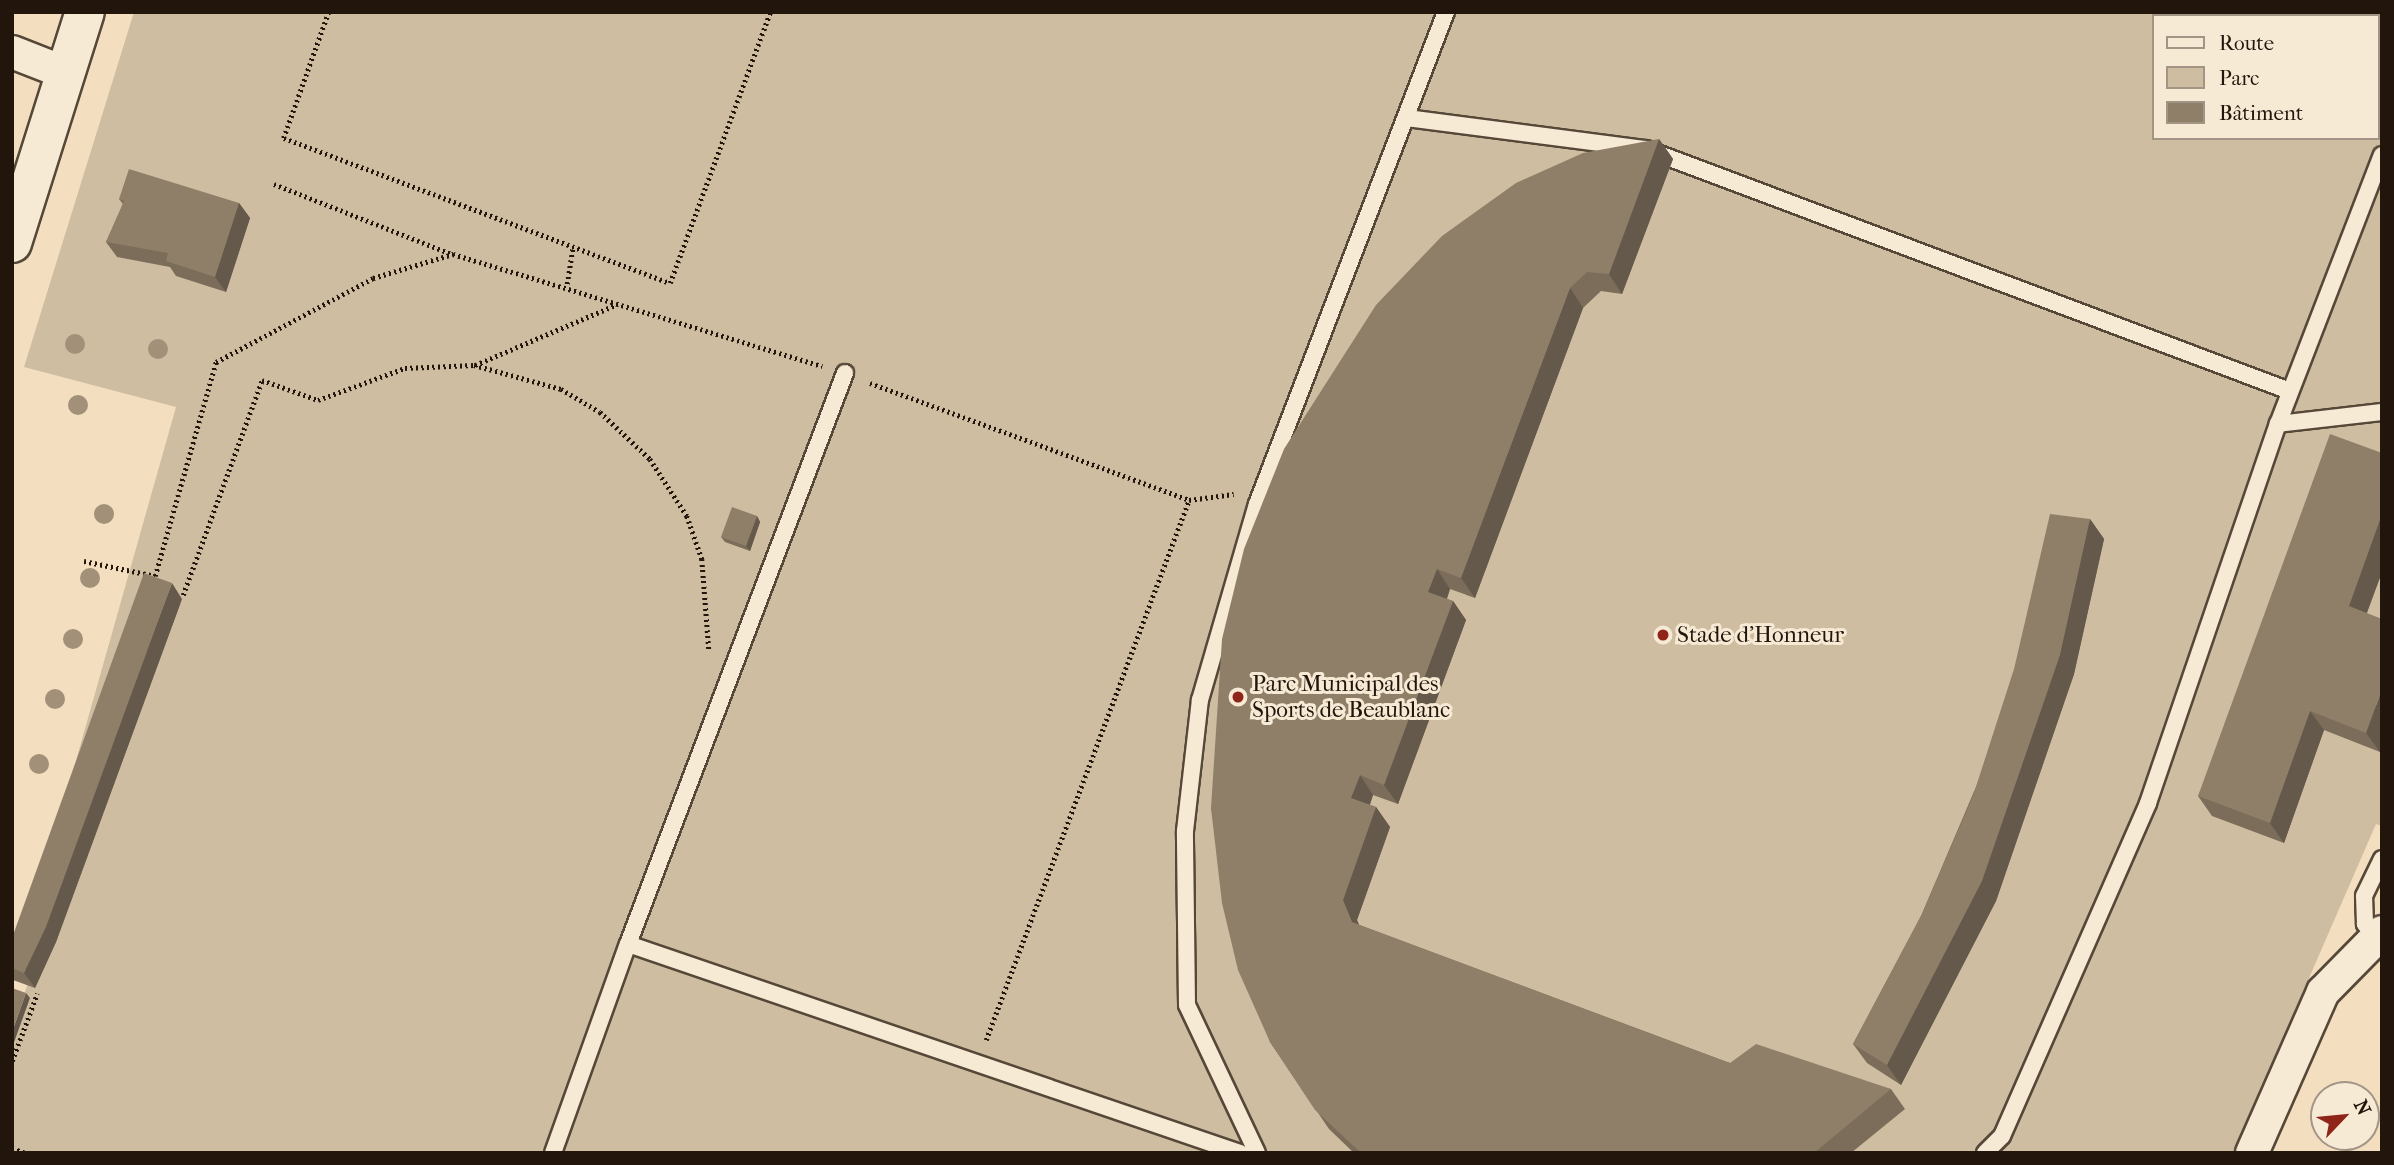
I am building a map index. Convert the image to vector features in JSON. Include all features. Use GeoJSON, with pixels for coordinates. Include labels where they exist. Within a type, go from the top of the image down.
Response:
{"type":"FeatureCollection","features":[{"type":"Feature","properties":{"kind":"street"},"geometry":{"type":"LineString","coordinates":[[12,243],[85,12]]}},
{"type":"Feature","properties":{"kind":"street"},"geometry":{"type":"LineString","coordinates":[[14,56],[66,73]]}},
{"type":"Feature","properties":{"kind":"street"},"geometry":{"type":"LineString","coordinates":[[2252,1153],[2323,992],[2378,934]]}},
{"type":"Feature","properties":{"kind":"lane"},"geometry":{"type":"LineString","coordinates":[[1257,1153],[1187,1005],[1185,831],[1200,700],[1257,504],[1446,12]]}},
{"type":"Feature","properties":{"kind":"lane"},"geometry":{"type":"LineString","coordinates":[[1407,118],[1646,149],[2290,391]]}},
{"type":"Feature","properties":{"kind":"lane"},"geometry":{"type":"LineString","coordinates":[[1985,1153],[2002,1136],[2148,803],[2278,424],[2382,155]]}},
{"type":"Feature","properties":{"kind":"lane"},"geometry":{"type":"LineString","coordinates":[[553,1153],[628,944],[845,373]]}},
{"type":"Feature","properties":{"kind":"lane"},"geometry":{"type":"LineString","coordinates":[[2278,424],[2382,412]]}},
{"type":"Feature","properties":{"kind":"lane"},"geometry":{"type":"LineString","coordinates":[[2378,934],[2365,925],[2364,896],[2382,859]]}},
{"type":"Feature","properties":{"kind":"lane"},"geometry":{"type":"LineString","coordinates":[[628,944],[978,1060],[1240,1153]]}},
{"type":"Feature","properties":{"kind":"path"},"geometry":{"type":"LineString","coordinates":[[329,12],[284,138],[670,283],[770,12]]}},
{"type":"Feature","properties":{"kind":"path"},"geometry":{"type":"LineString","coordinates":[[274,184],[453,254],[567,284],[619,304],[845,373],[1189,500],[1225,490],[1257,504]]}},
{"type":"Feature","properties":{"kind":"path"},"geometry":{"type":"LineString","coordinates":[[567,284],[573,248]]}},
{"type":"Feature","properties":{"kind":"path"},"geometry":{"type":"LineString","coordinates":[[84,561],[155,576],[216,362],[373,278],[453,254]]}},
{"type":"Feature","properties":{"kind":"path"},"geometry":{"type":"LineString","coordinates":[[474,365],[619,304]]}},
{"type":"Feature","properties":{"kind":"path"},"geometry":{"type":"LineString","coordinates":[[183,595],[262,380],[318,400],[405,368],[474,365],[561,389],[600,412],[650,459],[687,516],[702,559],[710,604],[708,661]]}},
{"type":"Feature","properties":{"kind":"path"},"geometry":{"type":"LineString","coordinates":[[978,1060],[1189,500]]}},
{"type":"Feature","properties":{"kind":"path"},"geometry":{"type":"LineString","coordinates":[[12,1061],[37,994]]}},
{"type":"Feature","properties":{"kind":"path"},"geometry":{"type":"LineString","coordinates":[[12,1148],[26,1153]]}},
{"type":"Feature","properties":{"kind":"green space","name":"Parc Municipal des Sports de Beaublanc"},"geometry":{"type":"Polygon","coordinates":[[[134,12],[2382,12],[2382,826],[2376,824],[2233,1153],[12,1153],[12,1034],[49,915],[34,909],[176,407],[24,367],[134,12]]]}},
{"type":"Feature","properties":{"kind":"building"},"geometry":{"type":"Polygon","coordinates":[[[1659,139],[1609,274],[1587,272],[1570,288],[1461,578],[1437,569],[1428,592],[1453,601],[1384,785],[1360,775],[1351,798],[1376,807],[1343,900],[1352,922],[1730,1063],[1756,1044],[1891,1089],[1814,1153],[1361,1153],[1315,1110],[1270,1042],[1238,970],[1222,903],[1211,808],[1222,639],[1244,549],[1284,449],[1376,305],[1442,236],[1516,183],[1583,153],[1659,139]]]}},
{"type":"Feature","properties":{"kind":"building"},"geometry":{"type":"Polygon","coordinates":[[[129,169],[239,203],[215,277],[166,261],[168,253],[106,242],[124,201],[119,199],[129,169]]]}},
{"type":"Feature","properties":{"kind":"building"},"geometry":{"type":"Polygon","coordinates":[[[2330,434],[2382,453],[2382,514],[2349,606],[2382,619],[2382,689],[2366,733],[2310,711],[2270,823],[2198,796],[2330,434]]]}},
{"type":"Feature","properties":{"kind":"building"},"geometry":{"type":"Polygon","coordinates":[[[732,507],[757,516],[746,546],[721,537],[732,507]]]}},
{"type":"Feature","properties":{"kind":"building"},"geometry":{"type":"Polygon","coordinates":[[[2050,514],[2090,519],[2060,655],[1982,881],[1887,1065],[1853,1044],[1921,916],[1973,796],[2014,669],[2050,514]]]}},
{"type":"Feature","properties":{"kind":"building"},"geometry":{"type":"Polygon","coordinates":[[[144,573],[172,583],[46,927],[24,973],[12,968],[12,938],[144,573]]]}},
{"type":"Feature","properties":{"kind":"building"},"geometry":{"type":"Polygon","coordinates":[[[12,988],[26,993],[12,1032],[12,988]]]}},
{"type":"Feature","properties":{"kind":"place","name":"Stade d'Honneur"},"geometry":{"type":"Point","coordinates":[1663,635]}},
{"type":"Feature","properties":{"kind":"place","name":"Parc Municipal des Sports de Beaublanc"},"geometry":{"type":"Point","coordinates":[1238,697]}}]}
